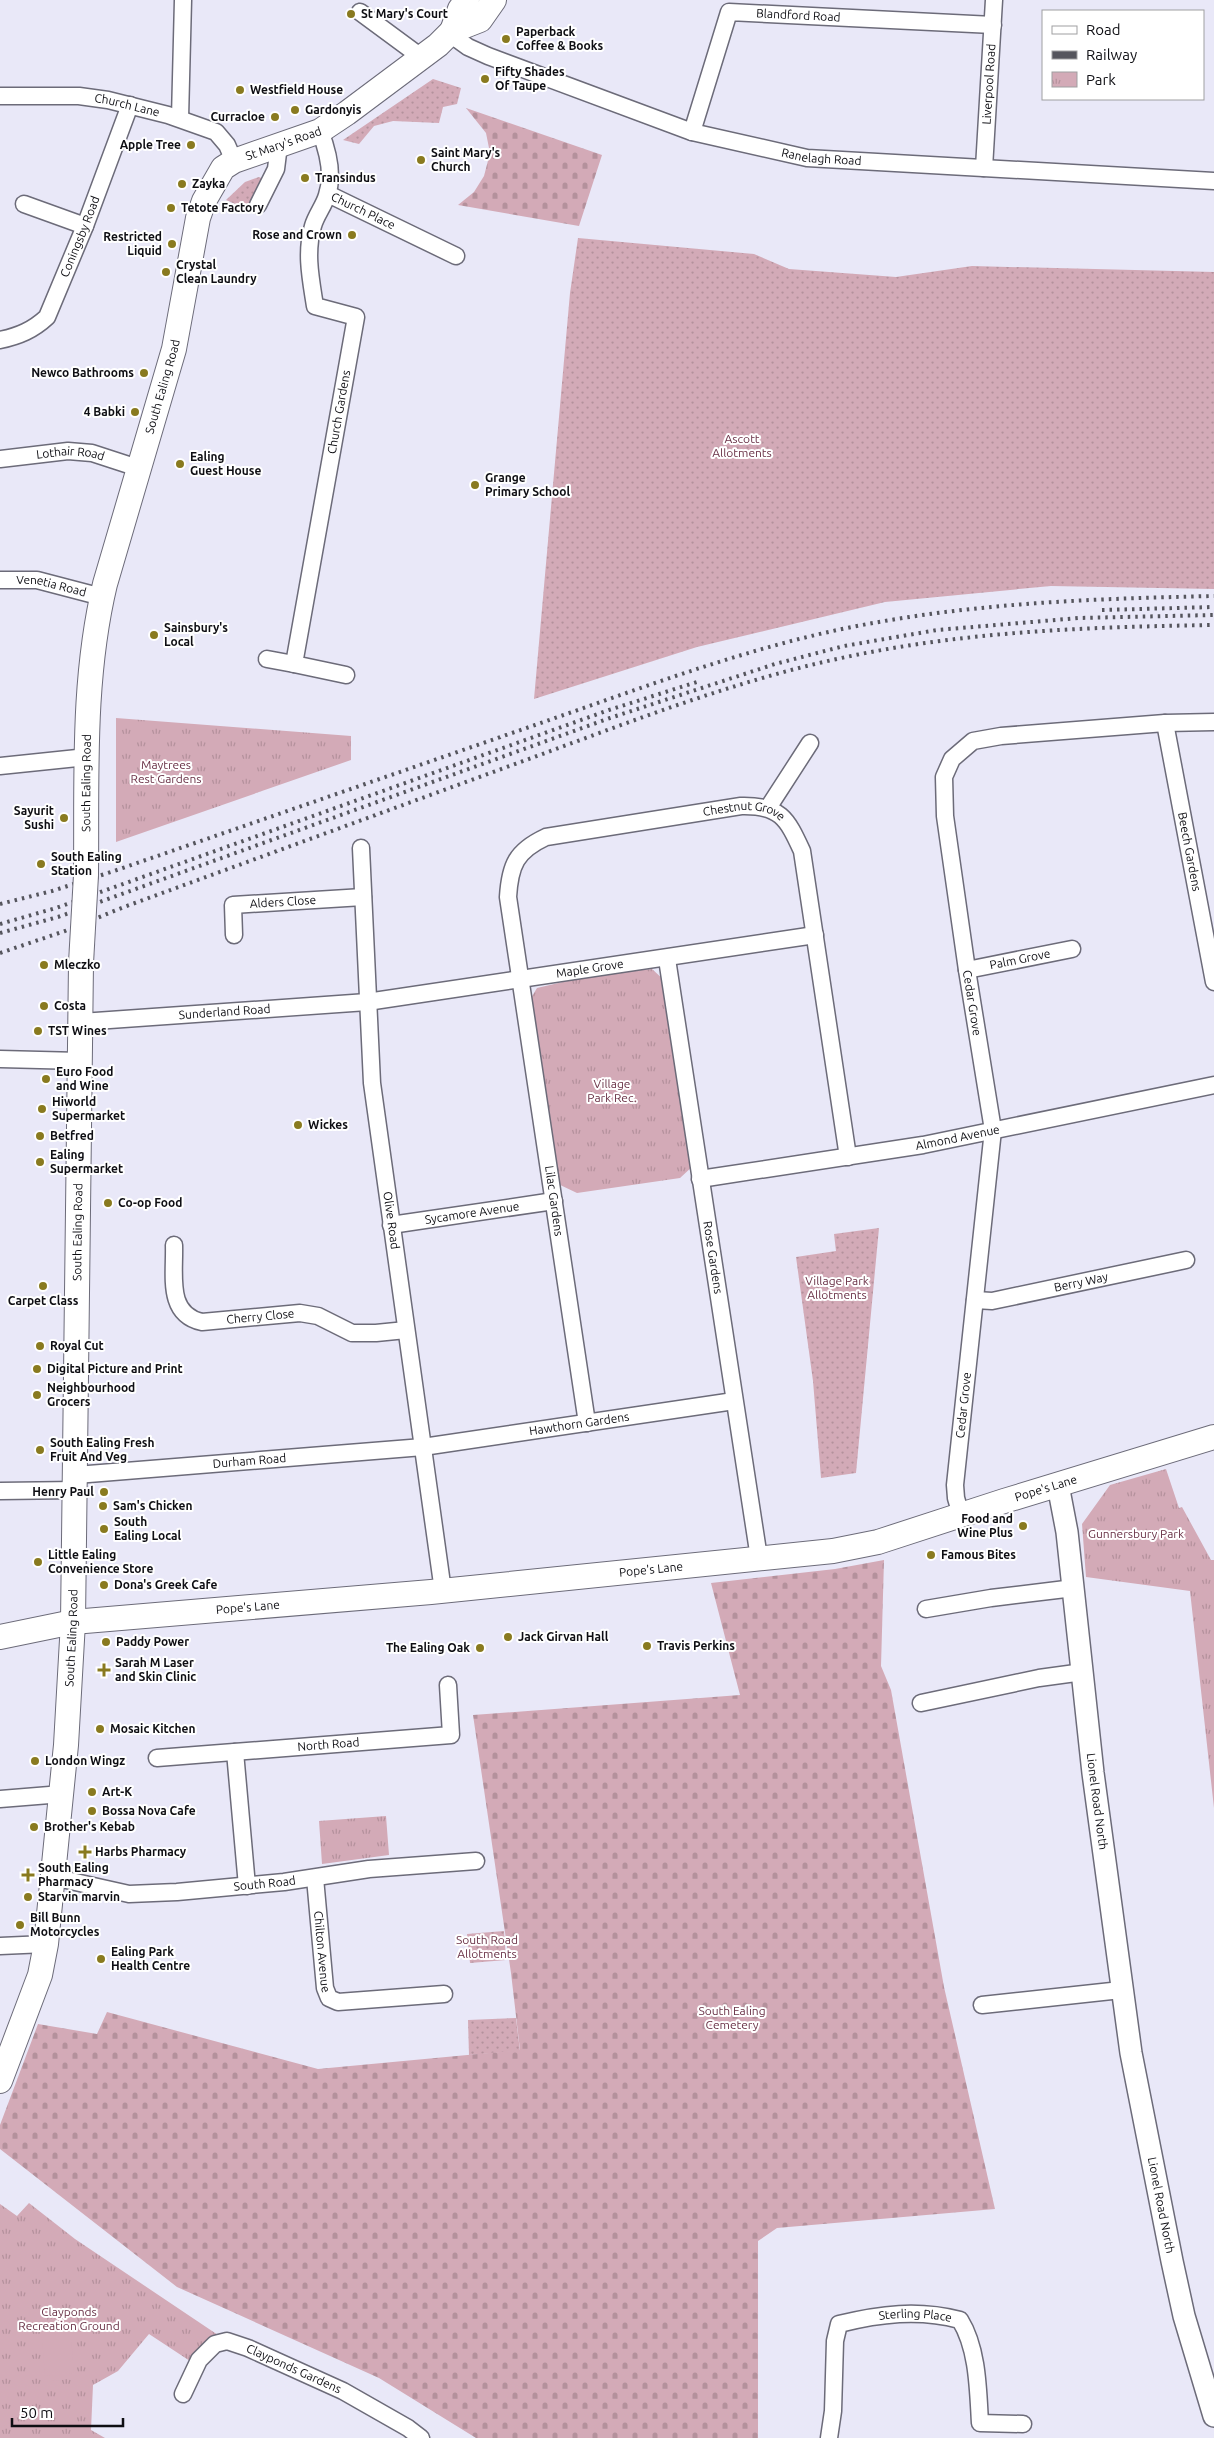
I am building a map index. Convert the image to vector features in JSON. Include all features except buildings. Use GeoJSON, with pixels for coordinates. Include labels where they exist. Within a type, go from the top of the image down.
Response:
{"type":"FeatureCollection","features":[{"type":"Feature","properties":{"kind":"main road"},"geometry":{"type":"LineString","coordinates":[[451,33],[460,9],[467,0]]}},
{"type":"Feature","properties":{"kind":"main road","name":"St Mary's Road"},"geometry":{"type":"LineString","coordinates":[[234,161],[320,131],[451,33],[480,20],[494,0]]}},
{"type":"Feature","properties":{"kind":"main road","name":"South Ealing Road"},"geometry":{"type":"LineString","coordinates":[[0,2081],[40,1975],[46,1944],[68,1723],[73,1622],[76,1482],[76,1242],[81,963],[86,875],[90,667],[102,597],[174,349],[198,218],[204,201],[224,168],[234,161]]}},
{"type":"Feature","properties":{"kind":"main road","name":"Pope's Lane"},"geometry":{"type":"LineString","coordinates":[[0,1637],[73,1622],[443,1591],[833,1551],[878,1542],[1214,1437]]}},
{"type":"Feature","properties":{"kind":"street"},"geometry":{"type":"LineString","coordinates":[[180,118],[183,0]]}},
{"type":"Feature","properties":{"kind":"street","name":"Liverpool Road"},"geometry":{"type":"LineString","coordinates":[[984,168],[994,0]]}},
{"type":"Feature","properties":{"kind":"street"},"geometry":{"type":"LineString","coordinates":[[360,12],[421,57]]}},
{"type":"Feature","properties":{"kind":"street","name":"Blandford Road"},"geometry":{"type":"LineString","coordinates":[[692,132],[729,12],[993,25]]}},
{"type":"Feature","properties":{"kind":"street","name":"Ranelagh Road"},"geometry":{"type":"LineString","coordinates":[[451,33],[468,47],[488,56],[692,132],[807,158],[1214,181]]}},
{"type":"Feature","properties":{"kind":"street","name":"Church Lane"},"geometry":{"type":"LineString","coordinates":[[0,96],[79,96],[130,105],[180,118],[216,132],[227,145],[234,161]]}},
{"type":"Feature","properties":{"kind":"street","name":"Coningsby Road"},"geometry":{"type":"LineString","coordinates":[[0,340],[19,336],[38,326],[47,317],[85,226],[130,105]]}},
{"type":"Feature","properties":{"kind":"street","name":"Church Place"},"geometry":{"type":"LineString","coordinates":[[320,131],[326,145],[330,173],[328,194],[456,256]]}},
{"type":"Feature","properties":{"kind":"street"},"geometry":{"type":"LineString","coordinates":[[258,205],[276,169],[279,145]]}},
{"type":"Feature","properties":{"kind":"street","name":"Church Gardens"},"geometry":{"type":"LineString","coordinates":[[294,664],[356,317],[315,306],[308,255],[313,226],[328,194]]}},
{"type":"Feature","properties":{"kind":"street"},"geometry":{"type":"LineString","coordinates":[[24,204],[85,226]]}},
{"type":"Feature","properties":{"kind":"street","name":"Lothair Road"},"geometry":{"type":"LineString","coordinates":[[0,459],[68,451],[92,453],[138,468]]}},
{"type":"Feature","properties":{"kind":"street","name":"Venetia Road"},"geometry":{"type":"LineString","coordinates":[[0,580],[37,580],[102,597]]}},
{"type":"Feature","properties":{"kind":"street"},"geometry":{"type":"LineString","coordinates":[[267,659],[346,675]]}},
{"type":"Feature","properties":{"kind":"street","name":"Cedar Grove"},"geometry":{"type":"LineString","coordinates":[[961,1515],[956,1498],[955,1485],[993,1130],[967,970],[945,816],[944,777],[952,759],[973,741],[1001,736],[1165,723],[1214,722]]}},
{"type":"Feature","properties":{"kind":"street","name":"Beech Gardens"},"geometry":{"type":"LineString","coordinates":[[1165,723],[1214,982]]}},
{"type":"Feature","properties":{"kind":"street"},"geometry":{"type":"LineString","coordinates":[[768,808],[810,743]]}},
{"type":"Feature","properties":{"kind":"street"},"geometry":{"type":"LineString","coordinates":[[0,766],[87,757]]}},
{"type":"Feature","properties":{"kind":"street","name":"Chestnut Grove"},"geometry":{"type":"LineString","coordinates":[[520,979],[508,897],[513,864],[529,846],[546,837],[555,835],[741,806],[768,808],[789,823],[802,851],[848,1157]]}},
{"type":"Feature","properties":{"kind":"street","name":"Olive Road"},"geometry":{"type":"LineString","coordinates":[[361,848],[372,1083],[443,1591]]}},
{"type":"Feature","properties":{"kind":"street","name":"Alders Close"},"geometry":{"type":"LineString","coordinates":[[234,935],[233,905],[363,897]]}},
{"type":"Feature","properties":{"kind":"street","name":"Maple Grove"},"geometry":{"type":"LineString","coordinates":[[367,1002],[667,959],[815,935]]}},
{"type":"Feature","properties":{"kind":"street","name":"Palm Grove"},"geometry":{"type":"LineString","coordinates":[[967,970],[1072,949]]}},
{"type":"Feature","properties":{"kind":"street","name":"Rose Gardens"},"geometry":{"type":"LineString","coordinates":[[667,959],[759,1558]]}},
{"type":"Feature","properties":{"kind":"street","name":"Lilac Gardens"},"geometry":{"type":"LineString","coordinates":[[520,979],[587,1423]]}},
{"type":"Feature","properties":{"kind":"street","name":"Sunderland Road"},"geometry":{"type":"LineString","coordinates":[[81,1022],[367,1002]]}},
{"type":"Feature","properties":{"kind":"street"},"geometry":{"type":"LineString","coordinates":[[0,1058],[80,1061]]}},
{"type":"Feature","properties":{"kind":"street","name":"Almond Avenue"},"geometry":{"type":"LineString","coordinates":[[700,1178],[923,1145],[1214,1085]]}},
{"type":"Feature","properties":{"kind":"street","name":"Sycamore Avenue"},"geometry":{"type":"LineString","coordinates":[[391,1224],[554,1201]]}},
{"type":"Feature","properties":{"kind":"street","name":"Cherry Close"},"geometry":{"type":"LineString","coordinates":[[174,1245],[176,1296],[182,1313],[190,1319],[202,1322],[300,1313],[318,1316],[352,1333],[406,1330]]}},
{"type":"Feature","properties":{"kind":"street","name":"Berry Way"},"geometry":{"type":"LineString","coordinates":[[975,1300],[992,1301],[1186,1260]]}},
{"type":"Feature","properties":{"kind":"street","name":"Hawthorn Gardens"},"geometry":{"type":"LineString","coordinates":[[423,1448],[734,1401]]}},
{"type":"Feature","properties":{"kind":"street","name":"Durham Road"},"geometry":{"type":"LineString","coordinates":[[0,1491],[423,1448]]}},
{"type":"Feature","properties":{"kind":"street","name":"Lionel Road North"},"geometry":{"type":"LineString","coordinates":[[1058,1485],[1067,1532],[1074,1588],[1093,1773],[1121,1990],[1141,2114],[1184,2316],[1214,2416]]}},
{"type":"Feature","properties":{"kind":"street"},"geometry":{"type":"LineString","coordinates":[[926,1609],[991,1598],[1074,1588]]}},
{"type":"Feature","properties":{"kind":"street"},"geometry":{"type":"LineString","coordinates":[[921,1703],[1039,1678],[1083,1672]]}},
{"type":"Feature","properties":{"kind":"street","name":"North Road"},"geometry":{"type":"LineString","coordinates":[[157,1758],[451,1735],[448,1685]]}},
{"type":"Feature","properties":{"kind":"street"},"geometry":{"type":"LineString","coordinates":[[236,1752],[247,1886]]}},
{"type":"Feature","properties":{"kind":"street"},"geometry":{"type":"LineString","coordinates":[[0,1798],[62,1794]]}},
{"type":"Feature","properties":{"kind":"street","name":"South Road"},"geometry":{"type":"LineString","coordinates":[[53,1878],[129,1894],[247,1886],[369,1869],[476,1861]]}},
{"type":"Feature","properties":{"kind":"street","name":"Chilton Avenue"},"geometry":{"type":"LineString","coordinates":[[315,1878],[324,1988],[329,1998],[338,2002],[444,1994]]}},
{"type":"Feature","properties":{"kind":"street"},"geometry":{"type":"LineString","coordinates":[[0,1946],[46,1944]]}},
{"type":"Feature","properties":{"kind":"street"},"geometry":{"type":"LineString","coordinates":[[982,2005],[1121,1990]]}},
{"type":"Feature","properties":{"kind":"street","name":"Sterling Place"},"geometry":{"type":"LineString","coordinates":[[829,2438],[833,2411],[835,2341],[839,2324],[868,2316],[894,2313],[938,2314],[960,2320],[967,2336],[978,2380],[980,2423],[1023,2424]]}},
{"type":"Feature","properties":{"kind":"street","name":"Clayponds Gardens"},"geometry":{"type":"LineString","coordinates":[[183,2394],[199,2360],[215,2344],[227,2341],[248,2348],[343,2390],[408,2428],[421,2438]]}},
{"type":"Feature","properties":{"kind":"green space"},"geometry":{"type":"Polygon","coordinates":[[[433,79],[461,88],[457,104],[443,107],[439,123],[393,121],[374,126],[359,144],[343,140],[433,79]]]}},
{"type":"Feature","properties":{"kind":"green space"},"geometry":{"type":"Polygon","coordinates":[[[466,108],[602,155],[579,226],[458,205],[474,192],[484,176],[490,153],[486,133],[466,108]]]}},
{"type":"Feature","properties":{"kind":"green space"},"geometry":{"type":"Polygon","coordinates":[[[259,177],[268,181],[249,210],[226,200],[245,182],[259,177]]]}},
{"type":"Feature","properties":{"kind":"green space","name":"Ascott Allotments"},"geometry":{"type":"Polygon","coordinates":[[[578,238],[754,254],[789,269],[896,277],[972,266],[1214,272],[1214,589],[1051,586],[885,602],[697,647],[534,699],[570,293],[578,238]]]}},
{"type":"Feature","properties":{"kind":"green space","name":"Maytrees Rest Gardens"},"geometry":{"type":"Polygon","coordinates":[[[116,718],[351,736],[351,760],[116,842],[116,718]]]}},
{"type":"Feature","properties":{"kind":"green space","name":"Village Park Rec."},"geometry":{"type":"Polygon","coordinates":[[[652,969],[664,980],[693,1166],[680,1178],[577,1193],[556,1183],[528,1003],[537,988],[597,974],[652,969]]]}},
{"type":"Feature","properties":{"kind":"green space","name":"Village Park Allotments"},"geometry":{"type":"Polygon","coordinates":[[[879,1228],[856,1473],[821,1478],[813,1381],[796,1257],[836,1251],[834,1234],[879,1228]]]}},
{"type":"Feature","properties":{"kind":"green space","name":"Gunnersbury Park"},"geometry":{"type":"Polygon","coordinates":[[[1166,1469],[1179,1508],[1182,1507],[1211,1560],[1214,1560],[1214,1808],[1190,1591],[1086,1577],[1082,1524],[1110,1485],[1166,1469]]]}},
{"type":"Feature","properties":{"kind":"green space","name":"South Ealing Cemetery"},"geometry":{"type":"Polygon","coordinates":[[[884,1560],[881,1666],[891,1690],[944,1987],[995,2209],[777,2228],[758,2241],[758,2438],[476,2438],[379,2378],[177,2287],[0,2149],[0,2125],[38,2024],[97,2034],[107,2012],[318,2069],[520,2050],[511,1973],[473,1715],[740,1695],[711,1583],[835,1569],[884,1560]]]}},
{"type":"Feature","properties":{"kind":"green space"},"geometry":{"type":"Polygon","coordinates":[[[386,1816],[389,1855],[322,1864],[319,1821],[386,1816]]]}},
{"type":"Feature","properties":{"kind":"green space","name":"South Road Allotments"},"geometry":{"type":"Polygon","coordinates":[[[504,1931],[506,1960],[470,1963],[467,1934],[504,1931]]]}},
{"type":"Feature","properties":{"kind":"green space"},"geometry":{"type":"Polygon","coordinates":[[[516,2018],[520,2051],[469,2055],[468,2020],[516,2018]]]}},
{"type":"Feature","properties":{"kind":"green space","name":"Clayponds Recreation Ground"},"geometry":{"type":"Polygon","coordinates":[[[29,2203],[75,2239],[218,2335],[193,2363],[149,2334],[118,2371],[93,2385],[91,2430],[105,2438],[0,2438],[0,2204],[17,2216],[29,2203]]]}},
{"type":"Feature","properties":{"kind":"green space"},"geometry":{"type":"Polygon","coordinates":[[[64,2318],[65,2324],[70,2324],[74,2373],[67,2374],[68,2379],[53,2381],[52,2375],[45,2376],[41,2326],[48,2325],[48,2319],[64,2318]]]}},
{"type":"Feature","properties":{"kind":"railway"},"geometry":{"type":"LineString","coordinates":[[0,904],[52,891],[111,872],[649,685],[764,648],[803,638],[889,620],[981,608],[1073,601],[1214,596]]}},
{"type":"Feature","properties":{"kind":"railway"},"geometry":{"type":"LineString","coordinates":[[1102,610],[1214,607]]}},
{"type":"Feature","properties":{"kind":"railway"},"geometry":{"type":"LineString","coordinates":[[0,933],[58,917],[610,718],[775,664],[844,646],[937,630],[1079,618],[1214,615]]}},
{"type":"Feature","properties":{"kind":"railway"},"geometry":{"type":"LineString","coordinates":[[0,953],[65,931],[124,907],[644,717],[764,677],[846,657],[938,641],[1075,629],[1214,625]]}},
{"type":"Feature","properties":{"kind":"railway"},"geometry":{"type":"LineString","coordinates":[[0,924],[56,908],[609,710],[700,681]]}},
{"type":"Feature","properties":{"kind":"place","name":"St Mary's Court"},"geometry":{"type":"Point","coordinates":[351,14]}},
{"type":"Feature","properties":{"kind":"place","name":"Paperback Coffee & Books"},"geometry":{"type":"Point","coordinates":[506,39]}},
{"type":"Feature","properties":{"kind":"place","name":"Fifty Shades Of Taupe"},"geometry":{"type":"Point","coordinates":[485,79]}},
{"type":"Feature","properties":{"kind":"place","name":"Westfield House"},"geometry":{"type":"Point","coordinates":[240,90]}},
{"type":"Feature","properties":{"kind":"place","name":"Gardonyis"},"geometry":{"type":"Point","coordinates":[295,110]}},
{"type":"Feature","properties":{"kind":"place","name":"Curracloe"},"geometry":{"type":"Point","coordinates":[275,117]}},
{"type":"Feature","properties":{"kind":"place","name":"Apple Tree"},"geometry":{"type":"Point","coordinates":[191,145]}},
{"type":"Feature","properties":{"kind":"place","name":"Saint Mary's Church"},"geometry":{"type":"Point","coordinates":[421,160]}},
{"type":"Feature","properties":{"kind":"place","name":"Transindus"},"geometry":{"type":"Point","coordinates":[305,178]}},
{"type":"Feature","properties":{"kind":"place","name":"Zayka"},"geometry":{"type":"Point","coordinates":[182,184]}},
{"type":"Feature","properties":{"kind":"place","name":"Tetote Factory"},"geometry":{"type":"Point","coordinates":[171,208]}},
{"type":"Feature","properties":{"kind":"place","name":"Rose and Crown"},"geometry":{"type":"Point","coordinates":[352,235]}},
{"type":"Feature","properties":{"kind":"place","name":"Restricted Liquid"},"geometry":{"type":"Point","coordinates":[172,244]}},
{"type":"Feature","properties":{"kind":"place","name":"Crystal Clean Laundry"},"geometry":{"type":"Point","coordinates":[166,272]}},
{"type":"Feature","properties":{"kind":"place","name":"Newco Bathrooms"},"geometry":{"type":"Point","coordinates":[144,373]}},
{"type":"Feature","properties":{"kind":"place","name":"4 Babki"},"geometry":{"type":"Point","coordinates":[135,412]}},
{"type":"Feature","properties":{"kind":"place","name":"Ealing Guest House"},"geometry":{"type":"Point","coordinates":[180,464]}},
{"type":"Feature","properties":{"kind":"place","name":"Grange Primary School"},"geometry":{"type":"Point","coordinates":[475,485]}},
{"type":"Feature","properties":{"kind":"place","name":"Sainsbury's Local"},"geometry":{"type":"Point","coordinates":[154,635]}},
{"type":"Feature","properties":{"kind":"place","name":"Sayurit Sushi"},"geometry":{"type":"Point","coordinates":[64,818]}},
{"type":"Feature","properties":{"kind":"place","name":"South Ealing Station"},"geometry":{"type":"Point","coordinates":[41,864]}},
{"type":"Feature","properties":{"kind":"place","name":"Mleczko"},"geometry":{"type":"Point","coordinates":[44,965]}},
{"type":"Feature","properties":{"kind":"place","name":"Costa"},"geometry":{"type":"Point","coordinates":[44,1006]}},
{"type":"Feature","properties":{"kind":"place","name":"TST Wines"},"geometry":{"type":"Point","coordinates":[38,1031]}},
{"type":"Feature","properties":{"kind":"place","name":"Euro Food and Wine"},"geometry":{"type":"Point","coordinates":[46,1079]}},
{"type":"Feature","properties":{"kind":"place","name":"Hiworld Supermarket"},"geometry":{"type":"Point","coordinates":[42,1109]}},
{"type":"Feature","properties":{"kind":"place","name":"Wickes"},"geometry":{"type":"Point","coordinates":[298,1125]}},
{"type":"Feature","properties":{"kind":"place","name":"Betfred"},"geometry":{"type":"Point","coordinates":[40,1136]}},
{"type":"Feature","properties":{"kind":"place","name":"Ealing Supermarket"},"geometry":{"type":"Point","coordinates":[40,1162]}},
{"type":"Feature","properties":{"kind":"place","name":"Co-op Food"},"geometry":{"type":"Point","coordinates":[108,1203]}},
{"type":"Feature","properties":{"kind":"place","name":"Carpet Class"},"geometry":{"type":"Point","coordinates":[43,1286]}},
{"type":"Feature","properties":{"kind":"place","name":"Royal Cut"},"geometry":{"type":"Point","coordinates":[40,1346]}},
{"type":"Feature","properties":{"kind":"place","name":"Digital Picture and Print"},"geometry":{"type":"Point","coordinates":[37,1369]}},
{"type":"Feature","properties":{"kind":"place","name":"Neighbourhood Grocers"},"geometry":{"type":"Point","coordinates":[37,1395]}},
{"type":"Feature","properties":{"kind":"place","name":"South Ealing Fresh Fruit And Veg"},"geometry":{"type":"Point","coordinates":[40,1450]}},
{"type":"Feature","properties":{"kind":"place","name":"Henry Paul"},"geometry":{"type":"Point","coordinates":[104,1492]}},
{"type":"Feature","properties":{"kind":"place","name":"Sam's Chicken"},"geometry":{"type":"Point","coordinates":[103,1506]}},
{"type":"Feature","properties":{"kind":"place","name":"Food and Wine Plus"},"geometry":{"type":"Point","coordinates":[1023,1526]}},
{"type":"Feature","properties":{"kind":"place","name":"South Ealing Local"},"geometry":{"type":"Point","coordinates":[104,1529]}},
{"type":"Feature","properties":{"kind":"place","name":"Famous Bites"},"geometry":{"type":"Point","coordinates":[931,1555]}},
{"type":"Feature","properties":{"kind":"place","name":"Little Ealing Convenience Store"},"geometry":{"type":"Point","coordinates":[38,1562]}},
{"type":"Feature","properties":{"kind":"place","name":"Dona's Greek Cafe"},"geometry":{"type":"Point","coordinates":[104,1585]}},
{"type":"Feature","properties":{"kind":"place","name":"Jack Girvan Hall"},"geometry":{"type":"Point","coordinates":[508,1637]}},
{"type":"Feature","properties":{"kind":"place","name":"Paddy Power"},"geometry":{"type":"Point","coordinates":[106,1642]}},
{"type":"Feature","properties":{"kind":"place","name":"Travis Perkins"},"geometry":{"type":"Point","coordinates":[647,1646]}},
{"type":"Feature","properties":{"kind":"place","name":"The Ealing Oak"},"geometry":{"type":"Point","coordinates":[480,1648]}},
{"type":"Feature","properties":{"kind":"place","name":"Sarah M Laser and Skin Clinic"},"geometry":{"type":"Point","coordinates":[104,1670]}},
{"type":"Feature","properties":{"kind":"place","name":"Mosaic Kitchen"},"geometry":{"type":"Point","coordinates":[100,1729]}},
{"type":"Feature","properties":{"kind":"place","name":"London Wingz"},"geometry":{"type":"Point","coordinates":[35,1761]}},
{"type":"Feature","properties":{"kind":"place","name":"Art-K"},"geometry":{"type":"Point","coordinates":[92,1792]}},
{"type":"Feature","properties":{"kind":"place","name":"Bossa Nova Cafe"},"geometry":{"type":"Point","coordinates":[92,1811]}},
{"type":"Feature","properties":{"kind":"place","name":"Brother's Kebab"},"geometry":{"type":"Point","coordinates":[34,1827]}},
{"type":"Feature","properties":{"kind":"place","name":"Harbs Pharmacy"},"geometry":{"type":"Point","coordinates":[85,1852]}},
{"type":"Feature","properties":{"kind":"place","name":"South Ealing Pharmacy"},"geometry":{"type":"Point","coordinates":[28,1875]}},
{"type":"Feature","properties":{"kind":"place","name":"Starvin marvin"},"geometry":{"type":"Point","coordinates":[28,1897]}},
{"type":"Feature","properties":{"kind":"place","name":"Bill Bunn Motorcycles"},"geometry":{"type":"Point","coordinates":[20,1925]}},
{"type":"Feature","properties":{"kind":"place","name":"Ealing Park Health Centre"},"geometry":{"type":"Point","coordinates":[101,1959]}}]}
